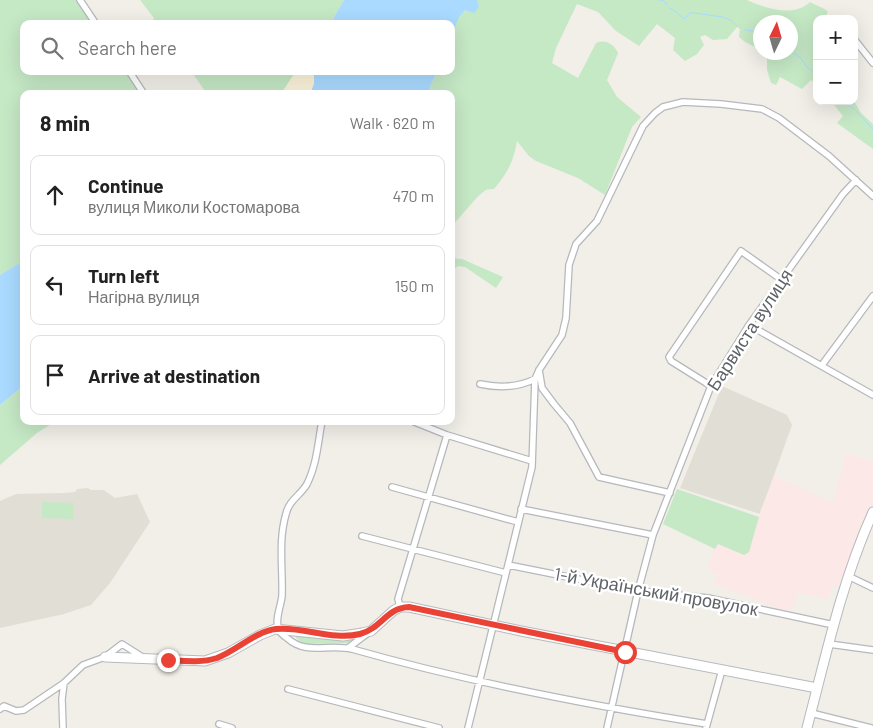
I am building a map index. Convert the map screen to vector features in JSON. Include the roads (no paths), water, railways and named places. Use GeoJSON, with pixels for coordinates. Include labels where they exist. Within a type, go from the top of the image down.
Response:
{"type":"FeatureCollection","features":[{"type":"Feature","properties":{"kind":"street"},"geometry":{"type":"LineString","coordinates":[[80,0],[93,20]]}},
{"type":"Feature","properties":{"kind":"street"},"geometry":{"type":"LineString","coordinates":[[858,44],[873,64]]}},
{"type":"Feature","properties":{"kind":"street"},"geometry":{"type":"LineString","coordinates":[[131,75],[141,90]]}},
{"type":"Feature","properties":{"kind":"street"},"geometry":{"type":"LineString","coordinates":[[468,728],[532,461],[535,379],[562,335],[566,318],[568,265],[576,244],[597,221],[643,126],[654,113],[663,107],[683,102],[762,109],[779,118],[829,156],[873,196]]}},
{"type":"Feature","properties":{"kind":"street","name":"Барвиста вулиця"},"geometry":{"type":"LineString","coordinates":[[607,728],[653,534],[711,386],[749,325],[842,194],[856,180]]}},
{"type":"Feature","properties":{"kind":"street"},"geometry":{"type":"LineString","coordinates":[[711,386],[669,358],[686,332],[741,251],[782,280]]}},
{"type":"Feature","properties":{"kind":"street"},"geometry":{"type":"LineString","coordinates":[[822,365],[873,296]]}},
{"type":"Feature","properties":{"kind":"street"},"geometry":{"type":"LineString","coordinates":[[749,325],[822,365],[873,396]]}},
{"type":"Feature","properties":{"kind":"street"},"geometry":{"type":"LineString","coordinates":[[539,370],[542,388],[570,423],[599,477],[670,493]]}},
{"type":"Feature","properties":{"kind":"street"},"geometry":{"type":"LineString","coordinates":[[480,384],[494,387],[512,386],[535,379]]}},
{"type":"Feature","properties":{"kind":"street"},"geometry":{"type":"LineString","coordinates":[[321,425],[314,468],[306,486],[289,504],[280,548],[282,581],[277,623],[278,629],[290,641],[302,648],[348,648],[479,682],[706,726],[722,670]]}},
{"type":"Feature","properties":{"kind":"street"},"geometry":{"type":"LineString","coordinates":[[422,425],[447,435],[532,461]]}},
{"type":"Feature","properties":{"kind":"street"},"geometry":{"type":"LineString","coordinates":[[400,608],[398,598],[414,550],[447,435]]}},
{"type":"Feature","properties":{"kind":"street"},"geometry":{"type":"LineString","coordinates":[[392,487],[518,522]]}},
{"type":"Feature","properties":{"kind":"street"},"geometry":{"type":"LineString","coordinates":[[521,509],[653,534]]}},
{"type":"Feature","properties":{"kind":"street"},"geometry":{"type":"LineString","coordinates":[[807,728],[848,576],[873,512]]}},
{"type":"Feature","properties":{"kind":"street"},"geometry":{"type":"LineString","coordinates":[[362,536],[506,573]]}},
{"type":"Feature","properties":{"kind":"street","name":"1-й Український провулок"},"geometry":{"type":"LineString","coordinates":[[508,565],[638,592],[708,598],[834,625]]}},
{"type":"Feature","properties":{"kind":"street"},"geometry":{"type":"LineString","coordinates":[[848,576],[873,588]]}},
{"type":"Feature","properties":{"kind":"street"},"geometry":{"type":"LineString","coordinates":[[348,648],[393,611],[409,607],[493,626],[817,688]]}},
{"type":"Feature","properties":{"kind":"street"},"geometry":{"type":"LineString","coordinates":[[105,657],[188,661],[211,659],[228,653],[265,632],[278,629],[343,636],[371,631]]}},
{"type":"Feature","properties":{"kind":"street"},"geometry":{"type":"LineString","coordinates":[[2,708],[16,711],[24,710],[64,683],[83,665],[105,657],[122,644],[146,659]]}},
{"type":"Feature","properties":{"kind":"street"},"geometry":{"type":"LineString","coordinates":[[829,644],[873,650]]}},
{"type":"Feature","properties":{"kind":"street"},"geometry":{"type":"LineString","coordinates":[[63,728],[62,699],[64,683]]}},
{"type":"Feature","properties":{"kind":"street"},"geometry":{"type":"LineString","coordinates":[[288,689],[438,728]]}},
{"type":"Feature","properties":{"kind":"street"},"geometry":{"type":"LineString","coordinates":[[811,713],[871,728]]}},
{"type":"Feature","properties":{"kind":"street"},"geometry":{"type":"LineString","coordinates":[[219,724],[232,728]]}},
{"type":"Feature","properties":{"kind":"water"},"geometry":{"type":"Polygon","coordinates":[[[344,0],[477,0],[479,7],[474,13],[465,10],[459,17],[455,26],[455,20],[332,20],[344,0]]]}},
{"type":"Feature","properties":{"kind":"water"},"geometry":{"type":"Polygon","coordinates":[[[314,75],[435,75],[429,90],[312,90],[314,75]]]}},
{"type":"Feature","properties":{"kind":"water"},"geometry":{"type":"Polygon","coordinates":[[[20,262],[20,388],[0,405],[0,275],[20,262]]]}},
{"type":"Feature","properties":{"kind":"waterway"},"geometry":{"type":"LineString","coordinates":[[659,0],[664,1],[667,5]]}},
{"type":"Feature","properties":{"kind":"waterway"},"geometry":{"type":"LineString","coordinates":[[669,8],[684,19],[690,13],[695,13],[722,17],[731,20],[737,26]]}},
{"type":"Feature","properties":{"kind":"waterway"},"geometry":{"type":"LineString","coordinates":[[745,30],[753,31]]}},
{"type":"Feature","properties":{"kind":"waterway"},"geometry":{"type":"LineString","coordinates":[[798,56],[813,72]]}},
{"type":"Feature","properties":{"kind":"waterway"},"geometry":{"type":"LineString","coordinates":[[848,105],[873,129]]}}]}
